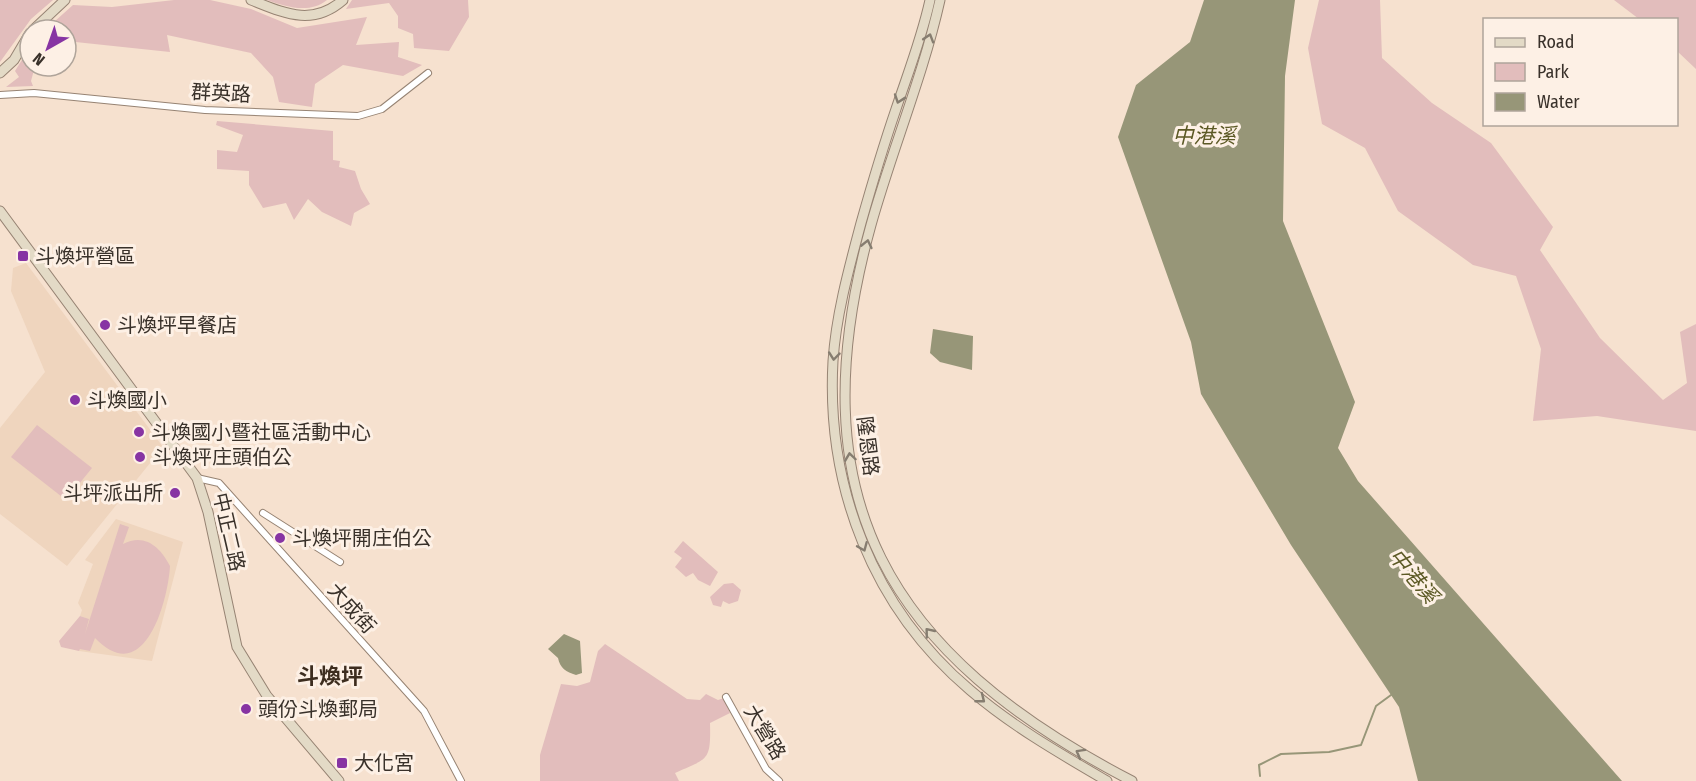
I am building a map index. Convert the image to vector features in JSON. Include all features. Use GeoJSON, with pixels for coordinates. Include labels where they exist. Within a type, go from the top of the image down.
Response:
{"type":"FeatureCollection","features":[{"type":"Feature","properties":{"kind":"main road"},"geometry":{"type":"LineString","coordinates":[[46,18],[65,0]]}},
{"type":"Feature","properties":{"kind":"main road"},"geometry":{"type":"LineString","coordinates":[[251,0],[291,15],[325,14],[343,0]]}},
{"type":"Feature","properties":{"kind":"main road","name":"隆恩路"},"geometry":{"type":"LineString","coordinates":[[934,2],[882,152],[842,298],[833,360],[833,420],[846,498],[862,545],[882,585],[906,622],[935,658],[969,690],[1008,721],[1107,781]]}},
{"type":"Feature","properties":{"kind":"main road","name":"隆恩路"},"geometry":{"type":"LineString","coordinates":[[934,2],[871,226],[853,301],[845,360],[845,419],[856,494],[872,540],[892,579],[944,650],[977,681],[1062,743],[1131,781]]}},
{"type":"Feature","properties":{"kind":"main road"},"geometry":{"type":"LineString","coordinates":[[0,73],[18,53]]}},
{"type":"Feature","properties":{"kind":"main road","name":"中正二路"},"geometry":{"type":"LineString","coordinates":[[0,211],[197,478],[208,512],[237,647],[267,696],[339,781]]}},
{"type":"Feature","properties":{"kind":"street","name":"群英路"},"geometry":{"type":"LineString","coordinates":[[0,95],[33,93],[205,110],[358,116],[382,109],[428,73]]}},
{"type":"Feature","properties":{"kind":"street","name":"大成街"},"geometry":{"type":"LineString","coordinates":[[197,478],[219,483],[424,711],[461,781]]}},
{"type":"Feature","properties":{"kind":"street"},"geometry":{"type":"LineString","coordinates":[[263,513],[340,562]]}},
{"type":"Feature","properties":{"kind":"street","name":"大營路"},"geometry":{"type":"LineString","coordinates":[[726,697],[766,769],[779,781]]}},
{"type":"Feature","properties":{"kind":"shaded area","name":"斗煥國小"},"geometry":{"type":"Polygon","coordinates":[[[26,263],[163,447],[67,566],[0,514],[0,428],[45,372],[11,291],[13,268],[26,263]]]}},
{"type":"Feature","properties":{"kind":"shaded area"},"geometry":{"type":"Polygon","coordinates":[[[116,519],[183,542],[152,661],[79,651],[88,619],[80,616],[82,610],[78,603],[93,564],[85,560],[116,519]]]}},
{"type":"Feature","properties":{"kind":"green space"},"geometry":{"type":"Polygon","coordinates":[[[0,0],[53,0],[32,18],[18,18],[18,37],[0,62],[0,0]]]}},
{"type":"Feature","properties":{"kind":"green space"},"geometry":{"type":"Polygon","coordinates":[[[174,0],[210,0],[251,9],[297,28],[367,17],[356,45],[399,42],[398,57],[422,65],[403,76],[343,65],[315,84],[312,107],[279,102],[273,77],[251,53],[167,35],[170,52],[78,42],[78,18],[58,18],[73,5],[112,7],[174,0]]]}},
{"type":"Feature","properties":{"kind":"green space"},"geometry":{"type":"Polygon","coordinates":[[[267,0],[327,0],[313,7],[298,8],[267,0]]]}},
{"type":"Feature","properties":{"kind":"green space"},"geometry":{"type":"Polygon","coordinates":[[[352,0],[468,0],[469,17],[449,51],[414,48],[413,34],[398,28],[398,16],[389,3],[346,9],[352,0]]]}},
{"type":"Feature","properties":{"kind":"green space"},"geometry":{"type":"Polygon","coordinates":[[[1319,0],[1380,0],[1382,58],[1432,103],[1491,143],[1553,227],[1540,250],[1600,338],[1663,400],[1687,383],[1680,332],[1696,324],[1696,431],[1597,416],[1533,421],[1541,349],[1516,276],[1473,265],[1398,211],[1365,148],[1322,124],[1308,48],[1319,0]]]}},
{"type":"Feature","properties":{"kind":"green space"},"geometry":{"type":"Polygon","coordinates":[[[1614,0],[1696,0],[1696,69],[1678,52],[1678,18],[1638,18],[1614,0]]]}},
{"type":"Feature","properties":{"kind":"green space"},"geometry":{"type":"Polygon","coordinates":[[[18,78],[32,78],[33,86],[6,87],[18,78]]]}},
{"type":"Feature","properties":{"kind":"green space"},"geometry":{"type":"Polygon","coordinates":[[[217,121],[333,131],[333,160],[340,161],[339,167],[355,171],[361,189],[370,204],[354,213],[351,226],[322,212],[308,199],[294,220],[286,203],[263,208],[249,185],[249,171],[217,169],[217,150],[237,152],[243,135],[216,125],[217,121]]]}},
{"type":"Feature","properties":{"kind":"green space"},"geometry":{"type":"Polygon","coordinates":[[[37,425],[92,468],[66,500],[11,457],[37,425]]]}},
{"type":"Feature","properties":{"kind":"green space"},"geometry":{"type":"Polygon","coordinates":[[[120,524],[129,527],[123,544],[138,540],[145,541],[162,553],[170,566],[164,600],[150,635],[140,647],[127,653],[112,651],[95,638],[90,651],[61,647],[59,641],[80,616],[89,619],[85,634],[120,524]]]}},
{"type":"Feature","properties":{"kind":"green space"},"geometry":{"type":"Polygon","coordinates":[[[683,541],[718,572],[710,586],[698,580],[693,573],[686,577],[675,567],[682,558],[674,552],[683,541]]]}},
{"type":"Feature","properties":{"kind":"green space"},"geometry":{"type":"Polygon","coordinates":[[[733,583],[741,590],[738,601],[729,604],[723,601],[721,607],[713,605],[710,597],[724,584],[733,583]]]}},
{"type":"Feature","properties":{"kind":"green space"},"geometry":{"type":"Polygon","coordinates":[[[605,644],[687,699],[700,700],[706,694],[718,700],[724,698],[730,713],[710,723],[708,752],[701,761],[675,773],[679,781],[540,781],[540,755],[561,684],[577,686],[590,682],[598,651],[605,644]]]}},
{"type":"Feature","properties":{"kind":"water","name":"中港溪"},"geometry":{"type":"Polygon","coordinates":[[[1204,0],[1295,0],[1285,76],[1283,221],[1355,402],[1338,448],[1358,481],[1622,781],[1418,781],[1399,707],[1291,545],[1201,394],[1191,342],[1118,137],[1136,85],[1190,42],[1204,0]]]}},
{"type":"Feature","properties":{"kind":"water"},"geometry":{"type":"Polygon","coordinates":[[[933,329],[973,336],[972,370],[940,362],[930,353],[933,329]]]}},
{"type":"Feature","properties":{"kind":"water"},"geometry":{"type":"Polygon","coordinates":[[[564,634],[580,641],[582,673],[576,675],[566,671],[558,658],[548,649],[564,634]]]}},
{"type":"Feature","properties":{"kind":"waterway"},"geometry":{"type":"LineString","coordinates":[[1260,776],[1259,765],[1281,754],[1329,752],[1361,745],[1376,706],[1391,695]]}},
{"type":"Feature","properties":{"kind":"place","name":"斗煥坪營區"},"geometry":{"type":"Point","coordinates":[23,256]}},
{"type":"Feature","properties":{"kind":"place","name":"斗煥坪早餐店"},"geometry":{"type":"Point","coordinates":[105,325]}},
{"type":"Feature","properties":{"kind":"place","name":"斗煥國小"},"geometry":{"type":"Point","coordinates":[75,400]}},
{"type":"Feature","properties":{"kind":"place","name":"斗煥國小暨社區活動中心"},"geometry":{"type":"Point","coordinates":[139,432]}},
{"type":"Feature","properties":{"kind":"place","name":"斗煥坪庄頭伯公"},"geometry":{"type":"Point","coordinates":[140,457]}},
{"type":"Feature","properties":{"kind":"place","name":"斗坪派出所"},"geometry":{"type":"Point","coordinates":[175,493]}},
{"type":"Feature","properties":{"kind":"place","name":"斗煥坪開庄伯公"},"geometry":{"type":"Point","coordinates":[280,538]}},
{"type":"Feature","properties":{"kind":"place","name":"頭份斗煥郵局"},"geometry":{"type":"Point","coordinates":[246,709]}},
{"type":"Feature","properties":{"kind":"place","name":"大化宮"},"geometry":{"type":"Point","coordinates":[342,763]}},
{"type":"Feature","properties":{"kind":"district","name":"斗煥坪"},"geometry":{"type":"Point","coordinates":[330,676]}}]}
